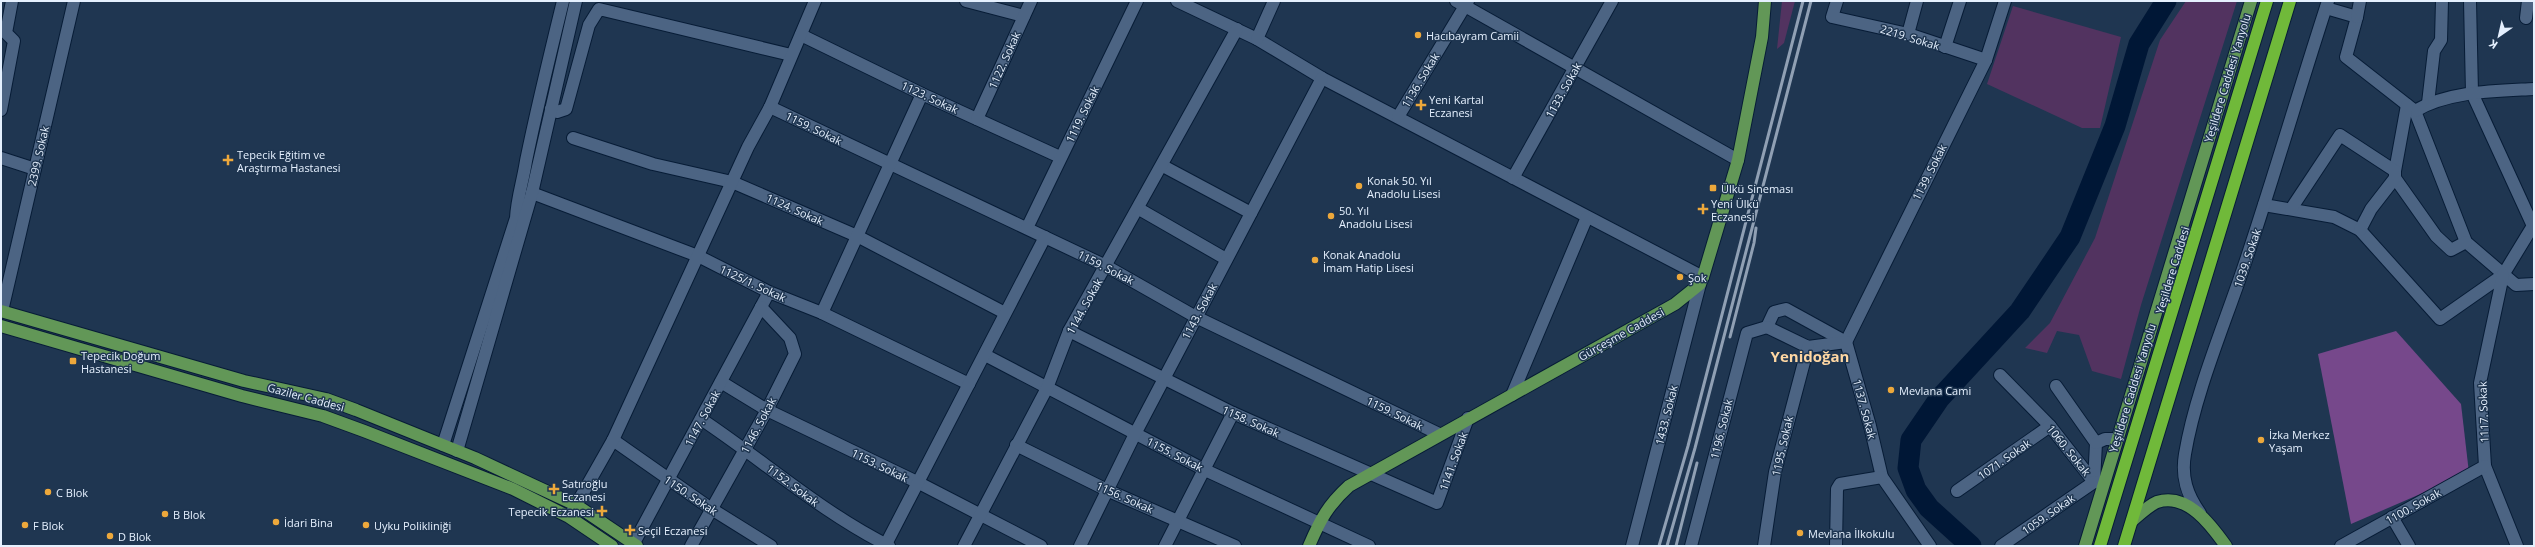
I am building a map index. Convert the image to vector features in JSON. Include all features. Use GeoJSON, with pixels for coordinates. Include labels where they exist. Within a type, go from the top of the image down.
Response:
{"type":"FeatureCollection","features":[{"type":"Feature","properties":{"kind":"highway","name":"Yeşildere Caddesi"},"geometry":{"type":"LineString","coordinates":[[2100,546],[2267,1]]}},
{"type":"Feature","properties":{"kind":"highway"},"geometry":{"type":"LineString","coordinates":[[2124,546],[2290,1]]}},
{"type":"Feature","properties":{"kind":"main road"},"geometry":{"type":"LineString","coordinates":[[1701,281],[1738,160],[1762,37],[1765,1]]}},
{"type":"Feature","properties":{"kind":"main road","name":"Yeşildere Caddesi Yanyolu"},"geometry":{"type":"LineString","coordinates":[[2085,546],[2116,439],[2251,1]]}},
{"type":"Feature","properties":{"kind":"main road","name":"Gürçeşme Caddesi"},"geometry":{"type":"LineString","coordinates":[[1309,546],[1318,524],[1332,501],[1350,486],[1439,434],[1675,304],[1701,281]]}},
{"type":"Feature","properties":{"kind":"main road","name":"Gaziler Caddesi"},"geometry":{"type":"LineString","coordinates":[[1,311],[244,381],[326,399],[444,451]]}},
{"type":"Feature","properties":{"kind":"main road","name":"Gaziler Caddesi"},"geometry":{"type":"LineString","coordinates":[[1,326],[339,422],[513,489],[569,517],[612,546]]}},
{"type":"Feature","properties":{"kind":"main road"},"geometry":{"type":"LineString","coordinates":[[339,422],[360,422],[444,451],[456,451],[576,505],[636,545]]}},
{"type":"Feature","properties":{"kind":"main road"},"geometry":{"type":"LineString","coordinates":[[444,451],[454,466]]}},
{"type":"Feature","properties":{"kind":"main road"},"geometry":{"type":"LineString","coordinates":[[2132,521],[2158,502],[2183,497],[2200,513],[2226,546]]}},
{"type":"Feature","properties":{"kind":"street"},"geometry":{"type":"LineString","coordinates":[[2,105],[14,41],[4,32],[12,1]]}},
{"type":"Feature","properties":{"kind":"street","name":"2399. Sokak"},"geometry":{"type":"LineString","coordinates":[[1,311],[74,1]]}},
{"type":"Feature","properties":{"kind":"street"},"geometry":{"type":"LineString","coordinates":[[444,451],[516,218],[517,199],[522,183],[538,101],[563,1]]}},
{"type":"Feature","properties":{"kind":"street"},"geometry":{"type":"LineString","coordinates":[[456,451],[532,193],[576,1]]}},
{"type":"Feature","properties":{"kind":"street"},"geometry":{"type":"LineString","coordinates":[[569,517],[613,440],[732,182],[770,107],[791,54],[801,35],[815,1]]}},
{"type":"Feature","properties":{"kind":"street"},"geometry":{"type":"LineString","coordinates":[[966,1],[1024,16]]}},
{"type":"Feature","properties":{"kind":"street","name":"1122. Sokak"},"geometry":{"type":"LineString","coordinates":[[977,119],[1031,1]]}},
{"type":"Feature","properties":{"kind":"street","name":"1119. Sokak"},"geometry":{"type":"LineString","coordinates":[[1027,228],[1060,157],[1137,1]]}},
{"type":"Feature","properties":{"kind":"street"},"geometry":{"type":"LineString","coordinates":[[1177,1],[1238,29],[1322,78],[1587,217],[1701,281]]}},
{"type":"Feature","properties":{"kind":"street"},"geometry":{"type":"LineString","coordinates":[[1256,39],[1274,1]]}},
{"type":"Feature","properties":{"kind":"street","name":"1133. Sokak"},"geometry":{"type":"LineString","coordinates":[[1513,178],[1612,1]]}},
{"type":"Feature","properties":{"kind":"street","name":"2219. Sokak"},"geometry":{"type":"LineString","coordinates":[[1836,1],[1832,17],[1908,34],[1945,48],[1986,60]]}},
{"type":"Feature","properties":{"kind":"street"},"geometry":{"type":"LineString","coordinates":[[1908,34],[1917,1]]}},
{"type":"Feature","properties":{"kind":"street"},"geometry":{"type":"LineString","coordinates":[[1945,48],[1960,1]]}},
{"type":"Feature","properties":{"kind":"street","name":"1139. Sokak"},"geometry":{"type":"LineString","coordinates":[[1846,342],[1986,60],[2005,1]]}},
{"type":"Feature","properties":{"kind":"street"},"geometry":{"type":"LineString","coordinates":[[2360,1],[2346,56],[2411,108],[2466,242],[2516,285],[2534,284]]}},
{"type":"Feature","properties":{"kind":"street"},"geometry":{"type":"LineString","coordinates":[[2428,103],[2434,51],[2441,40],[2442,1]]}},
{"type":"Feature","properties":{"kind":"street"},"geometry":{"type":"LineString","coordinates":[[2264,205],[2334,217],[2360,230],[2440,319],[2503,274],[2534,225],[2472,93],[2470,1]]}},
{"type":"Feature","properties":{"kind":"street"},"geometry":{"type":"LineString","coordinates":[[2526,18],[2528,1]]}},
{"type":"Feature","properties":{"kind":"street"},"geometry":{"type":"LineString","coordinates":[[1463,3],[1574,69],[1738,160]]}},
{"type":"Feature","properties":{"kind":"street","name":"1136. Sokak"},"geometry":{"type":"LineString","coordinates":[[1398,117],[1463,3]]}},
{"type":"Feature","properties":{"kind":"street"},"geometry":{"type":"LineString","coordinates":[[2327,5],[2357,17]]}},
{"type":"Feature","properties":{"kind":"street","name":"1039. Sokak"},"geometry":{"type":"LineString","coordinates":[[2183,497],[2184,454],[2197,406],[2264,205],[2327,5]]}},
{"type":"Feature","properties":{"kind":"street"},"geometry":{"type":"LineString","coordinates":[[551,109],[557,112],[566,109],[589,25],[599,9],[791,54]]}},
{"type":"Feature","properties":{"kind":"street","name":"1144. Sokak"},"geometry":{"type":"LineString","coordinates":[[964,546],[1047,388],[1069,331],[1139,209],[1238,29]]}},
{"type":"Feature","properties":{"kind":"street","name":"1123. Sokak"},"geometry":{"type":"LineString","coordinates":[[801,35],[922,94],[1060,157]]}},
{"type":"Feature","properties":{"kind":"street","name":"1143. Sokak"},"geometry":{"type":"LineString","coordinates":[[1080,546],[1109,491],[1135,434],[1322,78]]}},
{"type":"Feature","properties":{"kind":"street"},"geometry":{"type":"LineString","coordinates":[[2411,108],[2472,93],[2534,89]]}},
{"type":"Feature","properties":{"kind":"street"},"geometry":{"type":"LineString","coordinates":[[822,313],[922,94]]}},
{"type":"Feature","properties":{"kind":"street","name":"1159. Sokak"},"geometry":{"type":"LineString","coordinates":[[770,107],[1106,266],[1196,317],[1439,434]]}},
{"type":"Feature","properties":{"kind":"street"},"geometry":{"type":"LineString","coordinates":[[2360,230],[2371,209],[2395,174],[2411,108]]}},
{"type":"Feature","properties":{"kind":"street"},"geometry":{"type":"LineString","coordinates":[[2291,209],[2340,136],[2395,174],[2436,236],[2451,250],[2466,242]]}},
{"type":"Feature","properties":{"kind":"street","name":"1124. Sokak"},"geometry":{"type":"LineString","coordinates":[[573,138],[653,164],[732,182],[857,236],[1005,313]]}},
{"type":"Feature","properties":{"kind":"street"},"geometry":{"type":"LineString","coordinates":[[1,158],[35,169]]}},
{"type":"Feature","properties":{"kind":"street"},"geometry":{"type":"LineString","coordinates":[[1163,166],[1251,213]]}},
{"type":"Feature","properties":{"kind":"street","name":"1125/1. Sokak"},"geometry":{"type":"LineString","coordinates":[[532,193],[698,256],[769,292],[822,313],[969,384]]}},
{"type":"Feature","properties":{"kind":"street"},"geometry":{"type":"LineString","coordinates":[[1139,209],[1226,259]]}},
{"type":"Feature","properties":{"kind":"street"},"geometry":{"type":"LineString","coordinates":[[1512,395],[1587,217]]}},
{"type":"Feature","properties":{"kind":"street"},"geometry":{"type":"LineString","coordinates":[[887,546],[1045,237]]}},
{"type":"Feature","properties":{"kind":"street","name":"1117. Sokak"},"geometry":{"type":"LineString","coordinates":[[2503,274],[2480,383],[2485,466],[2517,546]]}},
{"type":"Feature","properties":{"kind":"street","name":"1433. Sokak"},"geometry":{"type":"LineString","coordinates":[[1632,546],[1701,281]]}},
{"type":"Feature","properties":{"kind":"street","name":"1147. Sokak"},"geometry":{"type":"LineString","coordinates":[[636,545],[769,292]]}},
{"type":"Feature","properties":{"kind":"street","name":"1146. Sokak"},"geometry":{"type":"LineString","coordinates":[[691,546],[710,508],[745,449],[795,354],[790,338],[761,307]]}},
{"type":"Feature","properties":{"kind":"street"},"geometry":{"type":"LineString","coordinates":[[1786,309],[1846,342],[1808,347],[1767,327],[1774,312],[1786,309]]}},
{"type":"Feature","properties":{"kind":"street","name":"1196. Sokak"},"geometry":{"type":"LineString","coordinates":[[1692,546],[1747,333],[1767,327]]}},
{"type":"Feature","properties":{"kind":"street","name":"1158. Sokak"},"geometry":{"type":"LineString","coordinates":[[1069,331],[1163,380],[1233,413],[1437,503]]}},
{"type":"Feature","properties":{"kind":"street","name":"1137. Sokak"},"geometry":{"type":"LineString","coordinates":[[1846,342],[1870,426],[1882,478],[1930,546]]}},
{"type":"Feature","properties":{"kind":"street","name":"1195. Sokak"},"geometry":{"type":"LineString","coordinates":[[1764,546],[1775,472],[1808,347]]}},
{"type":"Feature","properties":{"kind":"street","name":"1155. Sokak"},"geometry":{"type":"LineString","coordinates":[[985,355],[1205,470],[1318,524],[1369,546]]}},
{"type":"Feature","properties":{"kind":"street","name":"1060. Sokak"},"geometry":{"type":"LineString","coordinates":[[2000,376],[2050,426],[2094,482]]}},
{"type":"Feature","properties":{"kind":"street","name":"1153. Sokak"},"geometry":{"type":"LineString","coordinates":[[721,382],[766,410],[919,483],[1041,546]]}},
{"type":"Feature","properties":{"kind":"street"},"geometry":{"type":"LineString","coordinates":[[2056,386],[2096,443],[2105,439],[2116,439]]}},
{"type":"Feature","properties":{"kind":"street"},"geometry":{"type":"LineString","coordinates":[[1165,546],[1233,413]]}},
{"type":"Feature","properties":{"kind":"street","name":"1141. Sokak"},"geometry":{"type":"LineString","coordinates":[[1437,503],[1468,418]]}},
{"type":"Feature","properties":{"kind":"street","name":"1152. Sokak"},"geometry":{"type":"LineString","coordinates":[[701,419],[745,449],[813,501],[887,546]]}},
{"type":"Feature","properties":{"kind":"street","name":"1071. Sokak"},"geometry":{"type":"LineString","coordinates":[[1957,492],[2050,426]]}},
{"type":"Feature","properties":{"kind":"street","name":"1150. Sokak"},"geometry":{"type":"LineString","coordinates":[[613,440],[710,508],[771,546]]}},
{"type":"Feature","properties":{"kind":"street","name":"1060. Sokak"},"geometry":{"type":"LineString","coordinates":[[2094,482],[2096,443]]}},
{"type":"Feature","properties":{"kind":"street","name":"1156. Sokak"},"geometry":{"type":"LineString","coordinates":[[1016,445],[1109,491],[1235,546]]}},
{"type":"Feature","properties":{"kind":"street","name":"1100. Sokak"},"geometry":{"type":"LineString","coordinates":[[2341,546],[2485,466]]}},
{"type":"Feature","properties":{"kind":"street"},"geometry":{"type":"LineString","coordinates":[[1836,546],[1837,489],[1840,484],[1882,478]]}},
{"type":"Feature","properties":{"kind":"street","name":"1059. Sokak"},"geometry":{"type":"LineString","coordinates":[[2001,546],[2094,482]]}},
{"type":"Feature","properties":{"kind":"street"},"geometry":{"type":"LineString","coordinates":[[2392,517],[2408,546]]}},
{"type":"Feature","properties":{"kind":"shaded area"},"geometry":{"type":"Polygon","coordinates":[[[1782,1],[1795,1],[1784,43],[1777,49],[1782,1]]]}},
{"type":"Feature","properties":{"kind":"shaded area"},"geometry":{"type":"Polygon","coordinates":[[[2186,1],[2237,1],[2141,305],[2121,379],[2092,371],[2079,335],[2057,331],[2047,353],[2025,348],[2050,323],[2095,238],[2160,40],[2186,1]]]}},
{"type":"Feature","properties":{"kind":"shaded area"},"geometry":{"type":"Polygon","coordinates":[[[2013,6],[2121,37],[2100,128],[2082,128],[1987,84],[2013,6]]]}},
{"type":"Feature","properties":{"kind":"shaded area"},"geometry":{"type":"Polygon","coordinates":[[[2396,331],[2461,404],[2469,473],[2351,524],[2318,354],[2396,331]]]}},
{"type":"Feature","properties":{"kind":"waterway"},"geometry":{"type":"LineString","coordinates":[[1971,546],[1929,508],[1916,490],[1908,468],[1911,440],[1939,399],[2020,311],[2070,237],[2115,126],[2139,44],[2166,1]]}},
{"type":"Feature","properties":{"kind":"railway"},"geometry":{"type":"LineString","coordinates":[[1659,546],[1688,446],[1803,1]]}},
{"type":"Feature","properties":{"kind":"railway"},"geometry":{"type":"LineString","coordinates":[[1667,546],[1695,448],[1811,1]]}},
{"type":"Feature","properties":{"kind":"railway"},"geometry":{"type":"LineString","coordinates":[[1730,337],[1754,243],[1756,228]]}},
{"type":"Feature","properties":{"kind":"railway"},"geometry":{"type":"LineString","coordinates":[[1676,546],[1697,463]]}},
{"type":"Feature","properties":{"kind":"place","name":"Hacıbayram Camii"},"geometry":{"type":"Point","coordinates":[1418,35]}},
{"type":"Feature","properties":{"kind":"place","name":"Yeni Kartal Eczanesi"},"geometry":{"type":"Point","coordinates":[1421,105]}},
{"type":"Feature","properties":{"kind":"place","name":"Tepecik Eğitim ve Araştırma Hastanesi"},"geometry":{"type":"Point","coordinates":[228,160]}},
{"type":"Feature","properties":{"kind":"place","name":"Konak 50. Yıl Anadolu Lisesi"},"geometry":{"type":"Point","coordinates":[1359,186]}},
{"type":"Feature","properties":{"kind":"place","name":"Ülkü Sineması"},"geometry":{"type":"Point","coordinates":[1713,188]}},
{"type":"Feature","properties":{"kind":"place","name":"Yeni Ülkü Eczanesi"},"geometry":{"type":"Point","coordinates":[1703,209]}},
{"type":"Feature","properties":{"kind":"place","name":"50. Yıl Anadolu Lisesi"},"geometry":{"type":"Point","coordinates":[1331,216]}},
{"type":"Feature","properties":{"kind":"place","name":"Konak Anadolu İmam Hatip Lisesi"},"geometry":{"type":"Point","coordinates":[1315,260]}},
{"type":"Feature","properties":{"kind":"place","name":"Şok"},"geometry":{"type":"Point","coordinates":[1680,277]}},
{"type":"Feature","properties":{"kind":"place","name":"Tepecik Doğum Hastanesi"},"geometry":{"type":"Point","coordinates":[73,361]}},
{"type":"Feature","properties":{"kind":"place","name":"Mevlana Cami"},"geometry":{"type":"Point","coordinates":[1891,390]}},
{"type":"Feature","properties":{"kind":"place","name":"İzka Merkez Yaşam"},"geometry":{"type":"Point","coordinates":[2261,440]}},
{"type":"Feature","properties":{"kind":"place","name":"Satıroğlu Eczanesi"},"geometry":{"type":"Point","coordinates":[554,489]}},
{"type":"Feature","properties":{"kind":"place","name":"C Blok"},"geometry":{"type":"Point","coordinates":[48,492]}},
{"type":"Feature","properties":{"kind":"place","name":"Tepecik Eczanesi"},"geometry":{"type":"Point","coordinates":[602,511]}},
{"type":"Feature","properties":{"kind":"place","name":"B Blok"},"geometry":{"type":"Point","coordinates":[165,514]}},
{"type":"Feature","properties":{"kind":"place","name":"İdari Bina"},"geometry":{"type":"Point","coordinates":[276,522]}},
{"type":"Feature","properties":{"kind":"place","name":"F Blok"},"geometry":{"type":"Point","coordinates":[25,525]}},
{"type":"Feature","properties":{"kind":"place","name":"Uyku Polikliniği"},"geometry":{"type":"Point","coordinates":[366,525]}},
{"type":"Feature","properties":{"kind":"place","name":"Seçil Eczanesi"},"geometry":{"type":"Point","coordinates":[630,530]}},
{"type":"Feature","properties":{"kind":"place","name":"Mevlana İlkokulu"},"geometry":{"type":"Point","coordinates":[1800,533]}},
{"type":"Feature","properties":{"kind":"place","name":"D Blok"},"geometry":{"type":"Point","coordinates":[110,536]}},
{"type":"Feature","properties":{"kind":"district","name":"Yenidoğan"},"geometry":{"type":"Point","coordinates":[1810,356]}}]}
